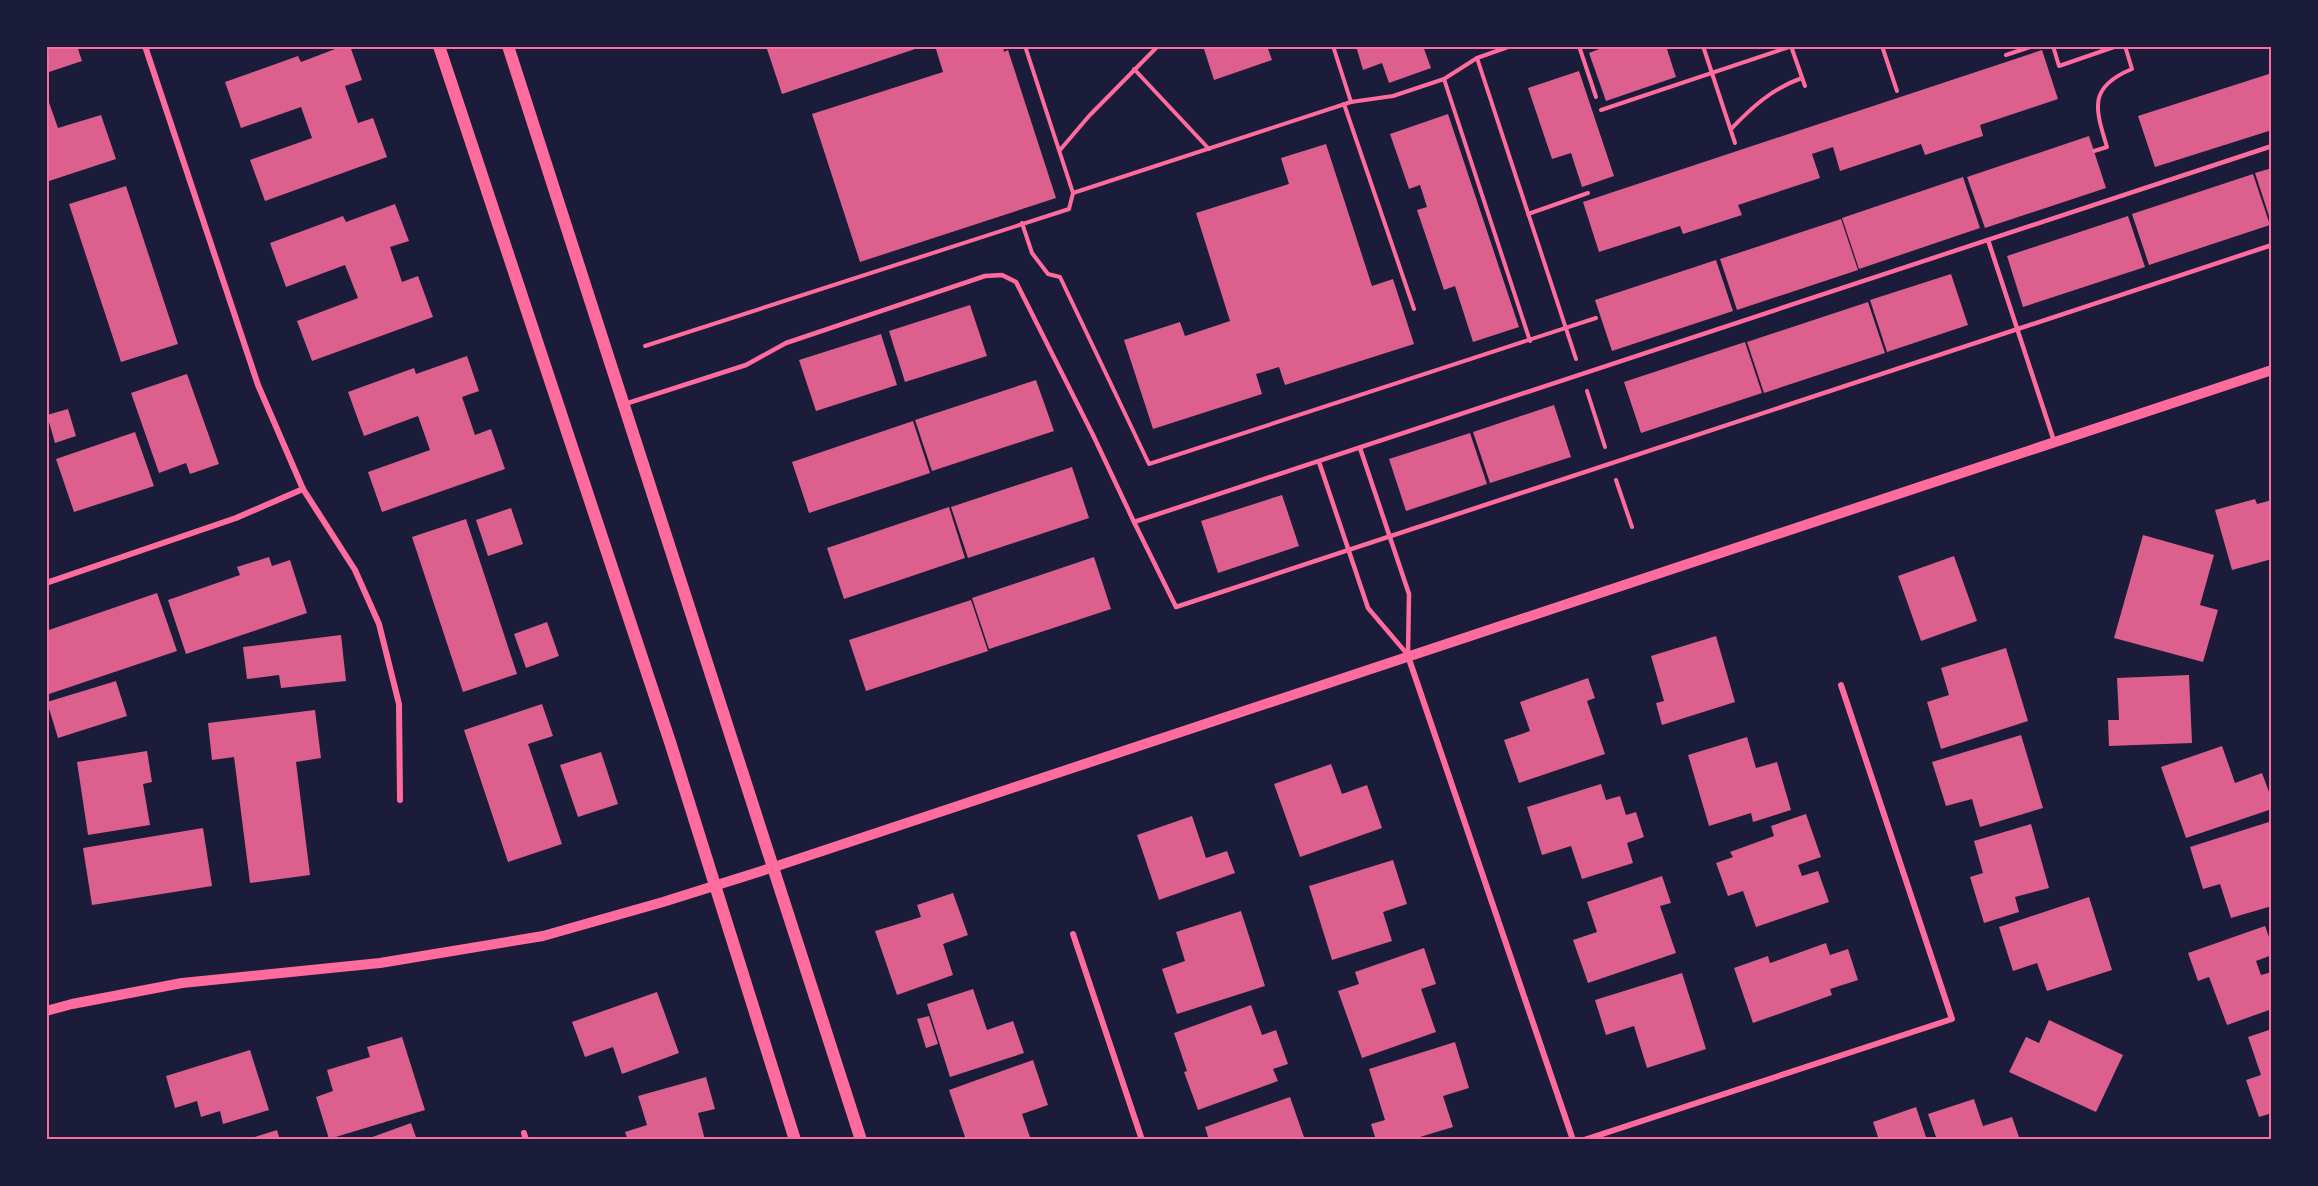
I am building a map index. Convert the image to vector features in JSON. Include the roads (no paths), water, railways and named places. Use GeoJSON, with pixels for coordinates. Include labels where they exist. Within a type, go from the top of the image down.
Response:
{"type":"FeatureCollection","features":[{"type":"Feature","properties":{"kind":"main road"},"geometry":{"type":"LineString","coordinates":[[439,46],[638,642],[795,1140]]}},
{"type":"Feature","properties":{"kind":"main road"},"geometry":{"type":"LineString","coordinates":[[508,46],[861,1140]]}},
{"type":"Feature","properties":{"kind":"street"},"geometry":{"type":"LineString","coordinates":[[145,46],[258,385],[303,489],[355,570],[378,624],[399,704],[400,800]]}},
{"type":"Feature","properties":{"kind":"street"},"geometry":{"type":"LineString","coordinates":[[46,1011],[182,983],[380,963],[543,936],[716,886],[2271,370]]}},
{"type":"Feature","properties":{"kind":"street"},"geometry":{"type":"LineString","coordinates":[[46,582],[236,518],[303,489]]}},
{"type":"Feature","properties":{"kind":"street"},"geometry":{"type":"LineString","coordinates":[[1407,655],[1573,1140]]}},
{"type":"Feature","properties":{"kind":"street"},"geometry":{"type":"LineString","coordinates":[[1584,1140],[1952,1019],[1841,685]]}},
{"type":"Feature","properties":{"kind":"street"},"geometry":{"type":"LineString","coordinates":[[1073,934],[1142,1140]]}},
{"type":"Feature","properties":{"kind":"lane"},"geometry":{"type":"LineString","coordinates":[[1134,522],[2271,146]]}},
{"type":"Feature","properties":{"kind":"lane"},"geometry":{"type":"LineString","coordinates":[[1988,240],[2054,441]]}},
{"type":"Feature","properties":{"kind":"lane"},"geometry":{"type":"LineString","coordinates":[[625,404],[746,365],[786,343],[986,276],[1002,275],[1016,282],[1176,608],[1348,549],[2271,245]]}},
{"type":"Feature","properties":{"kind":"lane"},"geometry":{"type":"LineString","coordinates":[[1360,448],[1409,594],[1407,655]]}},
{"type":"Feature","properties":{"kind":"lane"},"geometry":{"type":"LineString","coordinates":[[1319,462],[1368,608],[1407,655]]}}]}
